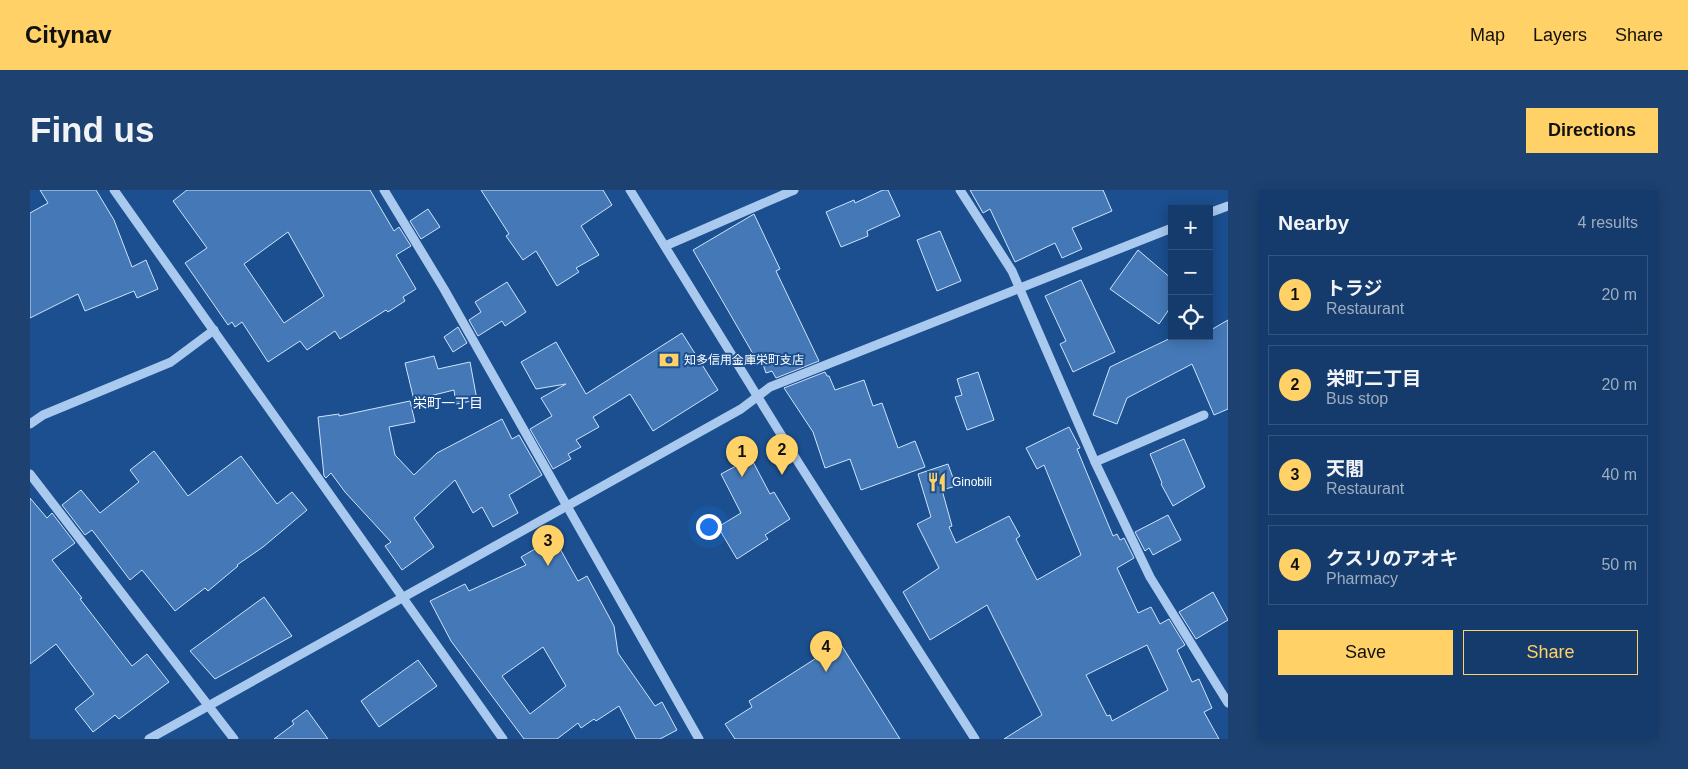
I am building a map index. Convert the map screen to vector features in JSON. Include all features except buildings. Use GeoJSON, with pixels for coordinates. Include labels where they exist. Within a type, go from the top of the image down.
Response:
{"type":"FeatureCollection","features":[{"type":"Feature","properties":{"kind":"street"},"geometry":{"type":"LineString","coordinates":[[114,190],[405,597],[503,739]]}},
{"type":"Feature","properties":{"kind":"street"},"geometry":{"type":"LineString","coordinates":[[384,190],[444,289],[699,739]]}},
{"type":"Feature","properties":{"kind":"street"},"geometry":{"type":"LineString","coordinates":[[630,190],[757,397],[975,739]]}},
{"type":"Feature","properties":{"kind":"street"},"geometry":{"type":"LineString","coordinates":[[665,246],[794,190]]}},
{"type":"Feature","properties":{"kind":"street"},"geometry":{"type":"LineString","coordinates":[[960,190],[1012,271],[1095,462],[1150,577],[1228,703]]}},
{"type":"Feature","properties":{"kind":"street"},"geometry":{"type":"LineString","coordinates":[[1213,212],[1228,206]]}},
{"type":"Feature","properties":{"kind":"street"},"geometry":{"type":"LineString","coordinates":[[149,739],[741,409],[770,387],[1168,230]]}},
{"type":"Feature","properties":{"kind":"street"},"geometry":{"type":"LineString","coordinates":[[30,424],[43,414],[171,362],[214,330]]}},
{"type":"Feature","properties":{"kind":"street"},"geometry":{"type":"LineString","coordinates":[[1095,462],[1204,416]]}},
{"type":"Feature","properties":{"kind":"street"},"geometry":{"type":"LineString","coordinates":[[30,474],[234,739]]}},
{"type":"Feature","properties":{"kind":"place","name":"知多信用金庫栄町支店"},"geometry":{"type":"Point","coordinates":[669,360]}},
{"type":"Feature","properties":{"kind":"place","name":"栄町二丁目"},"geometry":{"type":"Point","coordinates":[782,475]}},
{"type":"Feature","properties":{"kind":"place","name":"トラジ"},"geometry":{"type":"Point","coordinates":[742,477]}},
{"type":"Feature","properties":{"kind":"place","name":"Ginobili"},"geometry":{"type":"Point","coordinates":[937,482]}},
{"type":"Feature","properties":{"kind":"place","name":"天閣"},"geometry":{"type":"Point","coordinates":[548,566]}},
{"type":"Feature","properties":{"kind":"place","name":"クスリのアオキ"},"geometry":{"type":"Point","coordinates":[826,672]}},
{"type":"Feature","properties":{"kind":"district","name":"栄町一丁目"},"geometry":{"type":"Point","coordinates":[448,403]}}]}
